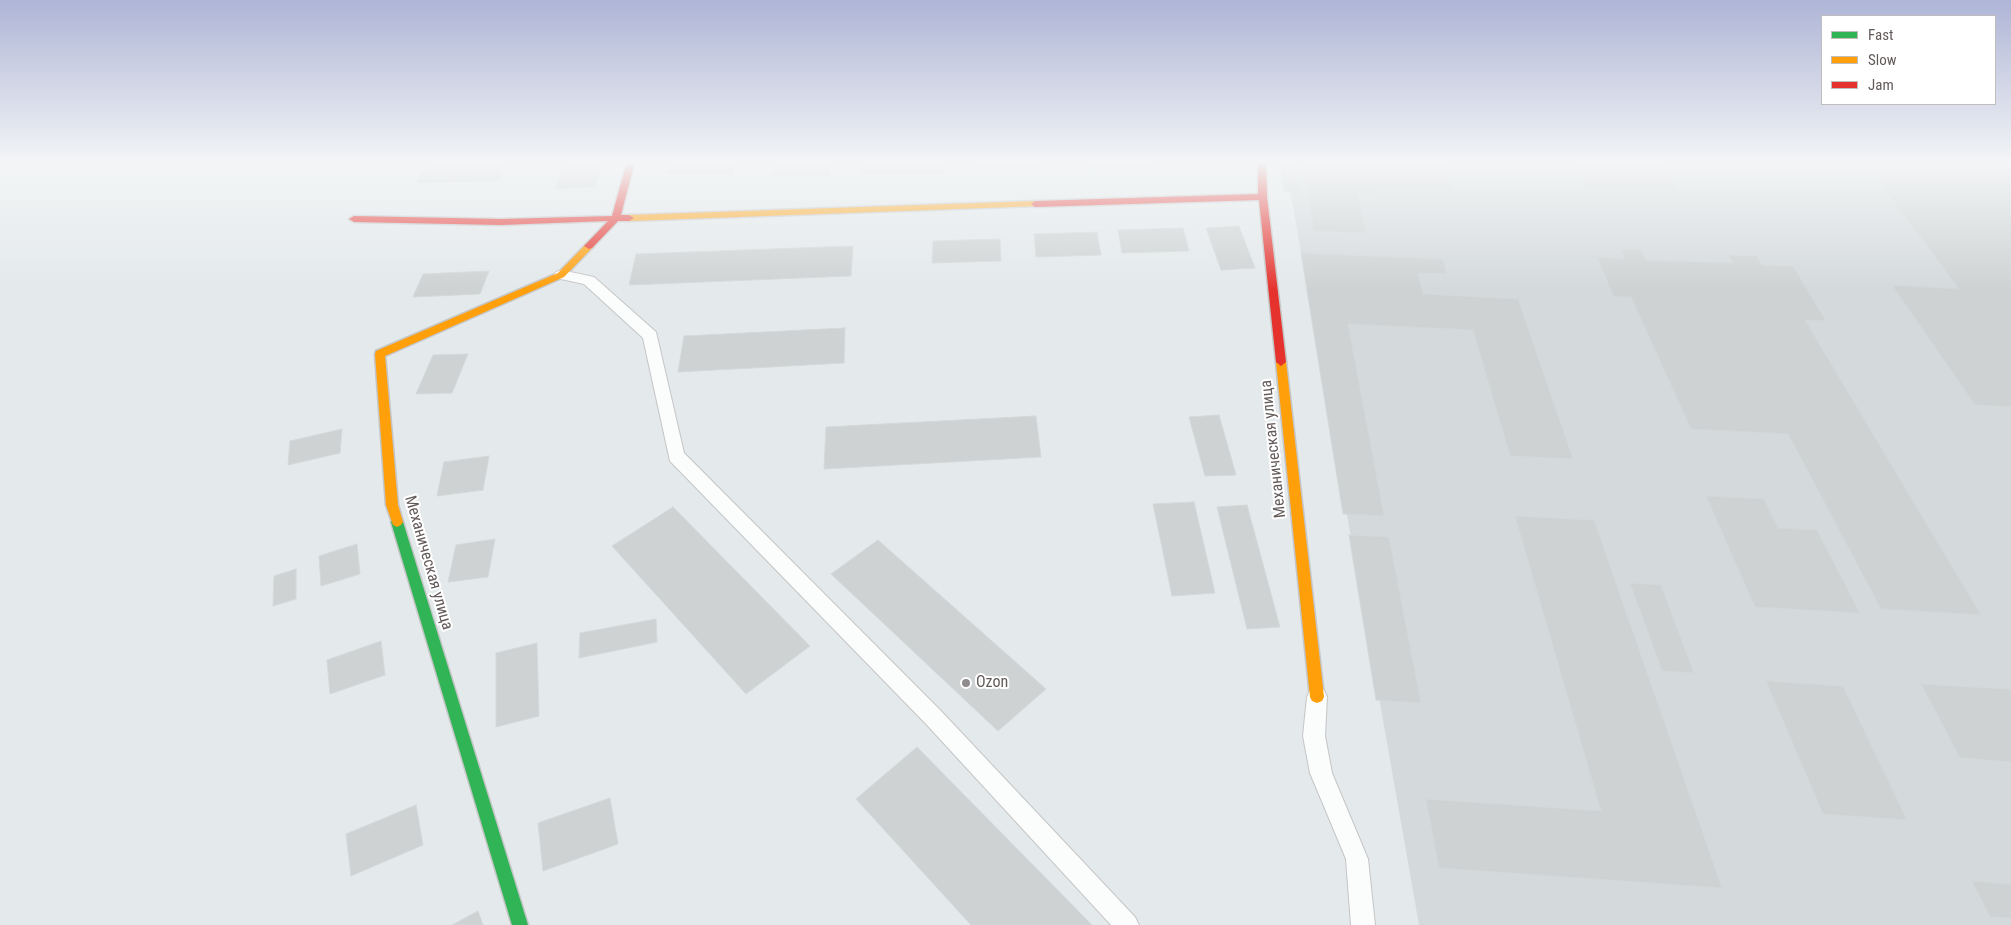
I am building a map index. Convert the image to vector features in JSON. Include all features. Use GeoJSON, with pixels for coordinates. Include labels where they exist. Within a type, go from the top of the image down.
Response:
{"type":"FeatureCollection","features":[{"type":"Feature","properties":{"kind":"street"},"geometry":{"type":"LineString","coordinates":[[616,218],[620,204]]}},
{"type":"Feature","properties":{"kind":"street"},"geometry":{"type":"LineString","coordinates":[[354,219],[501,222],[1042,204]]}},
{"type":"Feature","properties":{"kind":"street","name":"Механическая улица"},"geometry":{"type":"LineString","coordinates":[[1264,204],[1317,697]]}},
{"type":"Feature","properties":{"kind":"street","name":"Механическая улица"},"geometry":{"type":"LineString","coordinates":[[520,925],[392,506],[380,354],[561,275],[616,218]]}},
{"type":"Feature","properties":{"kind":"lane"},"geometry":{"type":"LineString","coordinates":[[561,275],[589,280],[650,336],[676,456],[934,718],[1127,925]]}},
{"type":"Feature","properties":{"kind":"lane"},"geometry":{"type":"LineString","coordinates":[[1317,697],[1314,736],[1317,754],[1321,772],[1357,859],[1363,925]]}},
{"type":"Feature","properties":{"kind":"shaded area"},"geometry":{"type":"Polygon","coordinates":[[[1293,204],[2011,204],[2011,925],[1419,925],[1293,204]]]}},
{"type":"Feature","properties":{"kind":"building"},"geometry":{"type":"Polygon","coordinates":[[[1309,204],[1360,204],[1366,233],[1314,231],[1309,204]]]}},
{"type":"Feature","properties":{"kind":"building"},"geometry":{"type":"Polygon","coordinates":[[[1896,204],[2011,204],[2011,407],[1975,405],[1892,285],[1959,289],[1896,204]]]}},
{"type":"Feature","properties":{"kind":"building"},"geometry":{"type":"Polygon","coordinates":[[[1239,226],[1255,268],[1221,270],[1206,228],[1239,226]]]}},
{"type":"Feature","properties":{"kind":"building"},"geometry":{"type":"Polygon","coordinates":[[[1183,228],[1189,251],[1122,253],[1118,230],[1183,228]]]}},
{"type":"Feature","properties":{"kind":"building"},"geometry":{"type":"Polygon","coordinates":[[[1097,232],[1101,255],[1036,257],[1034,234],[1097,232]]]}},
{"type":"Feature","properties":{"kind":"building"},"geometry":{"type":"Polygon","coordinates":[[[1000,239],[1001,261],[932,263],[933,241],[1000,239]]]}},
{"type":"Feature","properties":{"kind":"building"},"geometry":{"type":"Polygon","coordinates":[[[853,246],[851,276],[629,285],[636,254],[853,246]]]}},
{"type":"Feature","properties":{"kind":"building"},"geometry":{"type":"Polygon","coordinates":[[[1621,249],[1642,250],[1646,260],[1733,263],[1728,255],[1757,256],[1762,265],[1793,266],[1826,321],[1805,320],[1981,615],[1881,609],[1788,434],[1691,429],[1631,297],[1614,297],[1597,257],[1625,259],[1621,249]]]}},
{"type":"Feature","properties":{"kind":"building"},"geometry":{"type":"Polygon","coordinates":[[[1301,253],[1443,259],[1447,274],[1418,273],[1423,294],[1518,299],[1573,459],[1510,456],[1473,330],[1348,324],[1384,516],[1343,514],[1301,253]]]}},
{"type":"Feature","properties":{"kind":"building"},"geometry":{"type":"Polygon","coordinates":[[[489,271],[480,294],[413,297],[423,274],[489,271]]]}},
{"type":"Feature","properties":{"kind":"building"},"geometry":{"type":"Polygon","coordinates":[[[845,328],[844,363],[678,372],[684,336],[845,328]]]}},
{"type":"Feature","properties":{"kind":"building"},"geometry":{"type":"Polygon","coordinates":[[[468,354],[452,393],[416,394],[433,355],[468,354]]]}},
{"type":"Feature","properties":{"kind":"building"},"geometry":{"type":"Polygon","coordinates":[[[1219,415],[1236,475],[1205,476],[1189,417],[1219,415]]]}},
{"type":"Feature","properties":{"kind":"building"},"geometry":{"type":"Polygon","coordinates":[[[1036,416],[1041,457],[824,469],[826,427],[1036,416]]]}},
{"type":"Feature","properties":{"kind":"building"},"geometry":{"type":"Polygon","coordinates":[[[342,429],[340,453],[288,465],[290,441],[342,429]]]}},
{"type":"Feature","properties":{"kind":"building"},"geometry":{"type":"Polygon","coordinates":[[[489,456],[483,490],[437,496],[444,462],[489,456]]]}},
{"type":"Feature","properties":{"kind":"building"},"geometry":{"type":"Polygon","coordinates":[[[1706,496],[1764,499],[1778,528],[1817,530],[1860,613],[1755,607],[1706,496]]]}},
{"type":"Feature","properties":{"kind":"building"},"geometry":{"type":"Polygon","coordinates":[[[1194,502],[1215,593],[1172,596],[1153,504],[1194,502]]]}},
{"type":"Feature","properties":{"kind":"building"},"geometry":{"type":"Polygon","coordinates":[[[1247,505],[1280,627],[1247,629],[1217,507],[1247,505]]]}},
{"type":"Feature","properties":{"kind":"building"},"geometry":{"type":"Polygon","coordinates":[[[673,507],[810,646],[746,694],[612,546],[673,507]]]}},
{"type":"Feature","properties":{"kind":"building"},"geometry":{"type":"Polygon","coordinates":[[[1515,516],[1594,520],[1722,888],[1439,868],[1426,799],[1601,811],[1515,516]]]}},
{"type":"Feature","properties":{"kind":"building"},"geometry":{"type":"Polygon","coordinates":[[[1349,535],[1389,537],[1421,703],[1376,700],[1349,535]]]}},
{"type":"Feature","properties":{"kind":"building"},"geometry":{"type":"Polygon","coordinates":[[[495,539],[488,577],[448,582],[456,545],[495,539]]]}},
{"type":"Feature","properties":{"kind":"building"},"geometry":{"type":"Polygon","coordinates":[[[878,540],[1046,689],[998,731],[831,574],[878,540]]]}},
{"type":"Feature","properties":{"kind":"building"},"geometry":{"type":"Polygon","coordinates":[[[357,544],[360,574],[321,586],[319,556],[357,544]]]}},
{"type":"Feature","properties":{"kind":"building"},"geometry":{"type":"Polygon","coordinates":[[[296,569],[296,599],[273,606],[274,576],[296,569]]]}},
{"type":"Feature","properties":{"kind":"building"},"geometry":{"type":"Polygon","coordinates":[[[1630,583],[1661,585],[1694,673],[1662,671],[1630,583]]]}},
{"type":"Feature","properties":{"kind":"building"},"geometry":{"type":"Polygon","coordinates":[[[656,619],[657,642],[579,658],[580,633],[656,619]]]}},
{"type":"Feature","properties":{"kind":"building"},"geometry":{"type":"Polygon","coordinates":[[[381,641],[385,675],[330,694],[327,660],[381,641]]]}},
{"type":"Feature","properties":{"kind":"building"},"geometry":{"type":"Polygon","coordinates":[[[537,643],[539,716],[496,727],[496,653],[537,643]]]}},
{"type":"Feature","properties":{"kind":"building"},"geometry":{"type":"Polygon","coordinates":[[[1766,681],[1843,686],[1907,820],[1823,814],[1766,681]]]}},
{"type":"Feature","properties":{"kind":"building"},"geometry":{"type":"Polygon","coordinates":[[[1921,684],[2011,689],[2011,762],[1960,758],[1921,684]]]}},
{"type":"Feature","properties":{"kind":"building"},"geometry":{"type":"Polygon","coordinates":[[[917,747],[1092,925],[971,925],[856,799],[917,747]]]}},
{"type":"Feature","properties":{"kind":"building"},"geometry":{"type":"Polygon","coordinates":[[[610,798],[618,844],[543,871],[538,823],[610,798]]]}},
{"type":"Feature","properties":{"kind":"building"},"geometry":{"type":"Polygon","coordinates":[[[416,805],[423,845],[351,876],[346,834],[416,805]]]}},
{"type":"Feature","properties":{"kind":"building"},"geometry":{"type":"Polygon","coordinates":[[[1972,881],[2011,884],[2011,918],[1990,917],[1972,881]]]}},
{"type":"Feature","properties":{"kind":"building"},"geometry":{"type":"Polygon","coordinates":[[[478,911],[483,925],[452,925],[478,911]]]}},
{"type":"Feature","properties":{"kind":"traffic: fast"},"geometry":{"type":"LineString","coordinates":[[397,522],[520,925]]}},
{"type":"Feature","properties":{"kind":"traffic: slow"},"geometry":{"type":"LineString","coordinates":[[629,218],[1030,204]]}},
{"type":"Feature","properties":{"kind":"traffic: slow"},"geometry":{"type":"LineString","coordinates":[[397,522],[392,505],[380,354],[561,275],[589,246]]}},
{"type":"Feature","properties":{"kind":"traffic: slow"},"geometry":{"type":"LineString","coordinates":[[1281,362],[1317,697]]}},
{"type":"Feature","properties":{"kind":"traffic: jam"},"geometry":{"type":"LineString","coordinates":[[589,246],[616,218],[620,204]]}},
{"type":"Feature","properties":{"kind":"traffic: jam"},"geometry":{"type":"LineString","coordinates":[[1264,204],[1281,362]]}},
{"type":"Feature","properties":{"kind":"traffic: jam"},"geometry":{"type":"LineString","coordinates":[[354,219],[501,222],[629,218]]}},
{"type":"Feature","properties":{"kind":"place","name":"Ozon"},"geometry":{"type":"Point","coordinates":[966,683]}}]}
